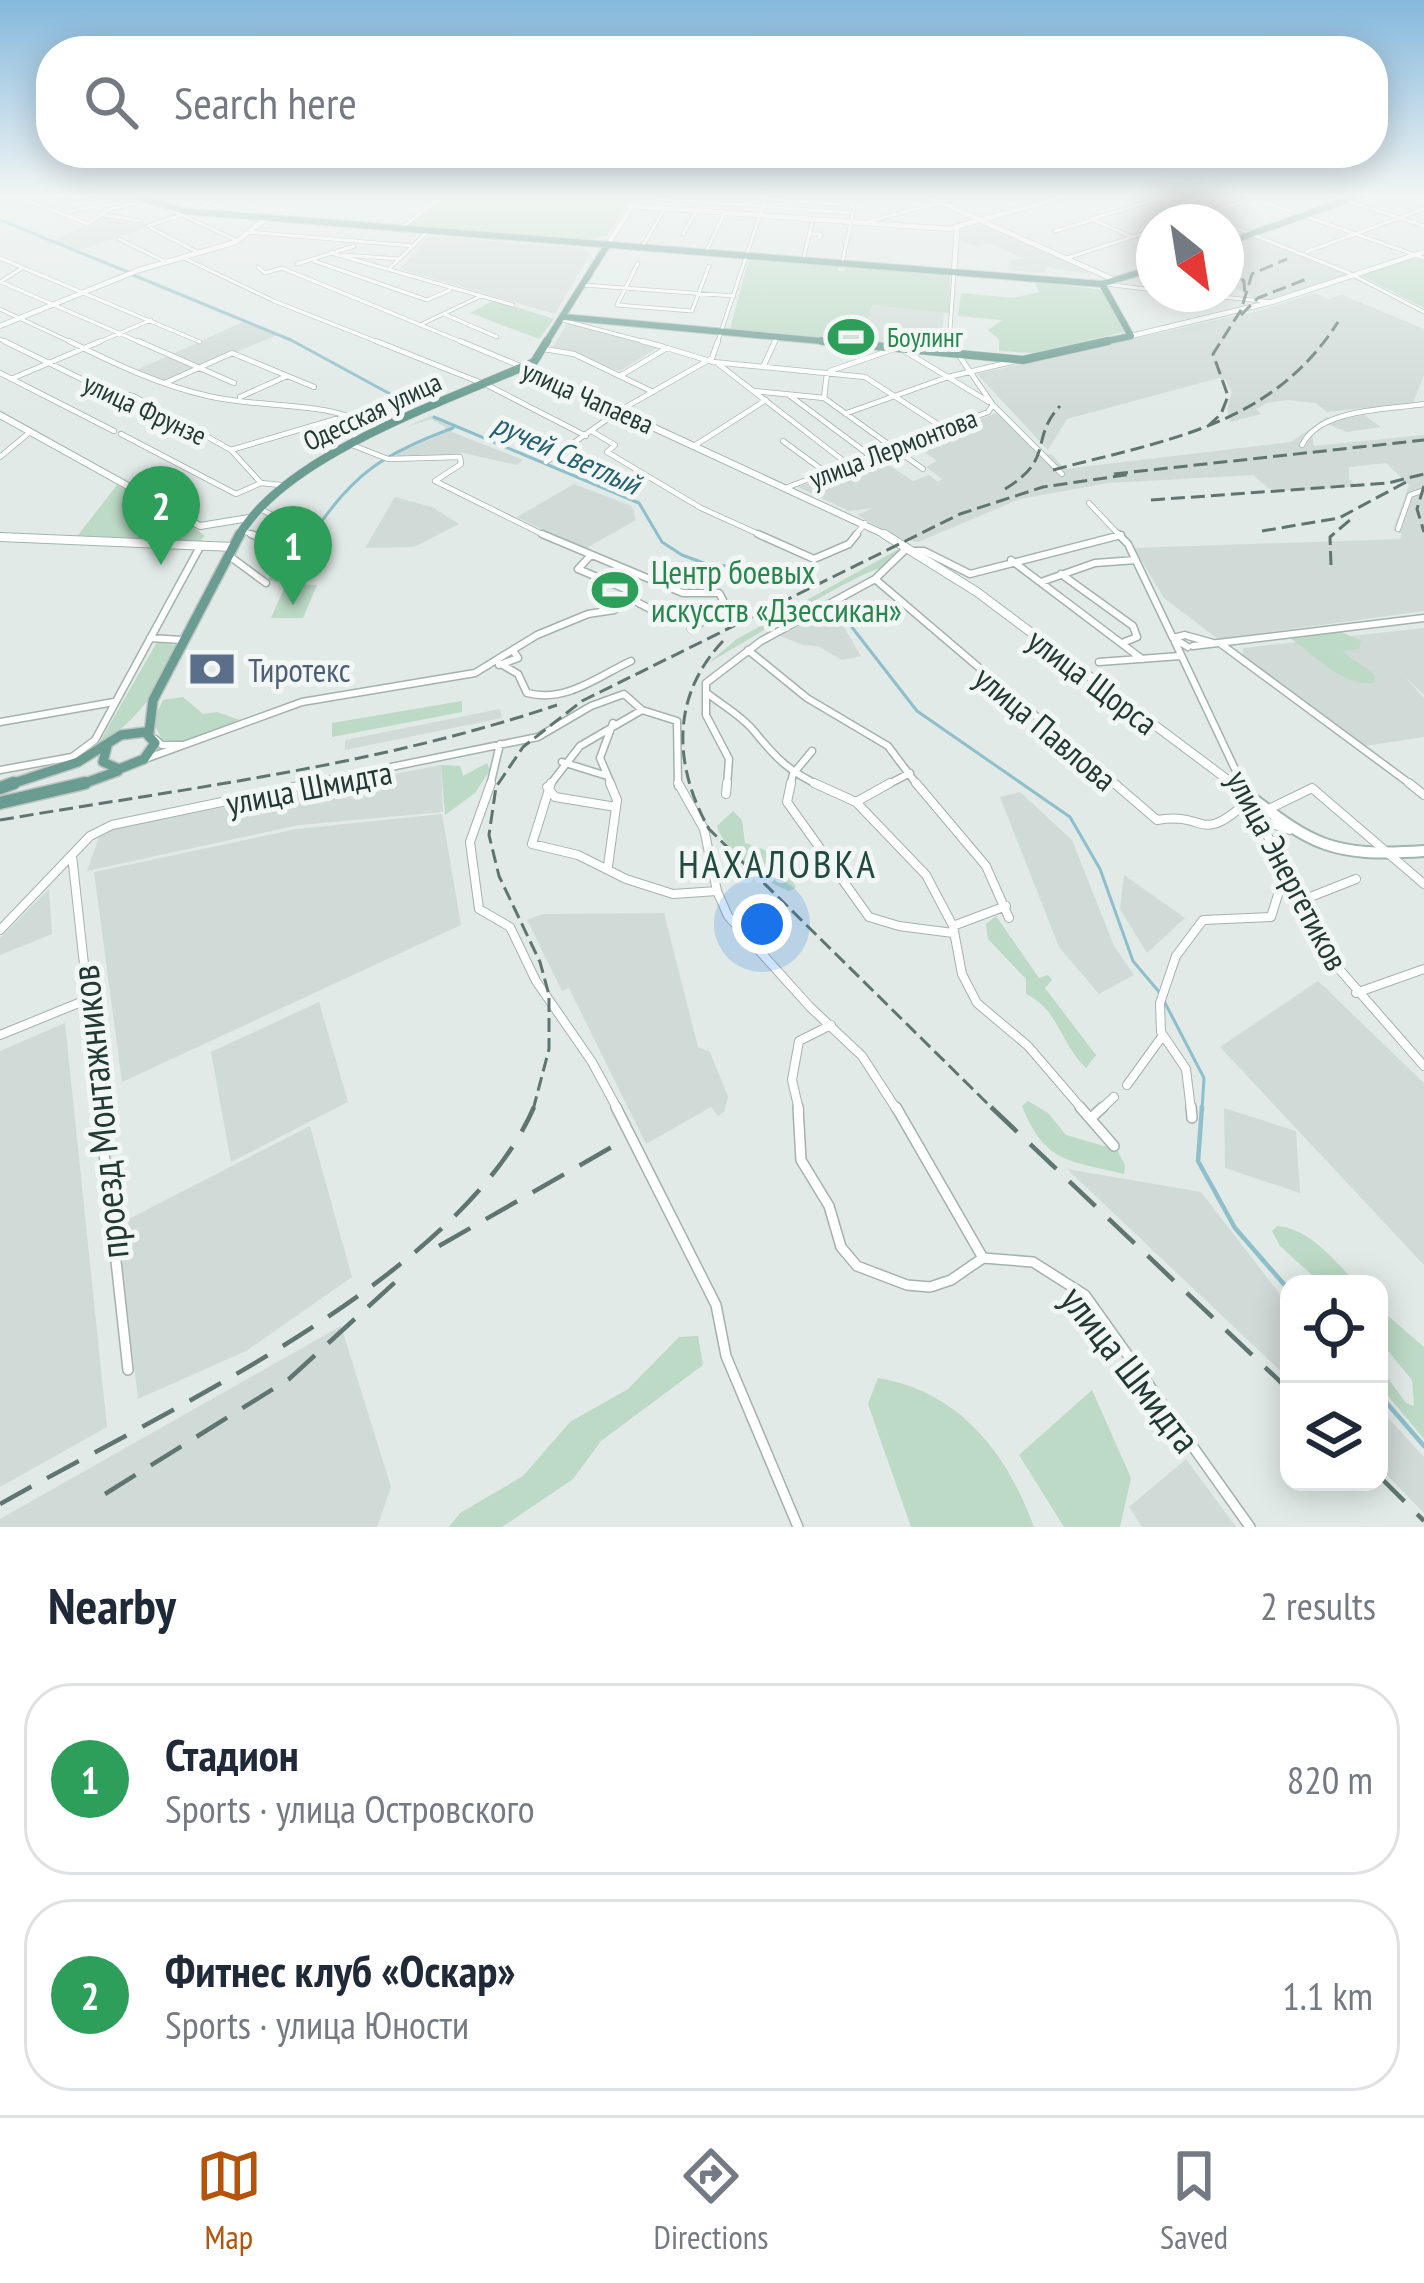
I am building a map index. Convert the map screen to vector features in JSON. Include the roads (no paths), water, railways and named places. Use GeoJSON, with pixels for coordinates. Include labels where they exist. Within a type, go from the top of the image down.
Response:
{"type":"FeatureCollection","features":[{"type":"Feature","properties":{"kind":"main road","name":"Одесская улица"},"geometry":{"type":"LineString","coordinates":[[153,700],[249,518],[281,485],[357,443],[524,368],[544,349],[595,265]]}},
{"type":"Feature","properties":{"kind":"main road"},"geometry":{"type":"LineString","coordinates":[[870,265],[1102,284],[1136,274]]}},
{"type":"Feature","properties":{"kind":"main road"},"geometry":{"type":"LineString","coordinates":[[563,319],[951,350],[995,361],[1131,336],[1102,284]]}},
{"type":"Feature","properties":{"kind":"main road"},"geometry":{"type":"LineString","coordinates":[[0,788],[94,753],[122,735],[153,700]]}},
{"type":"Feature","properties":{"kind":"main road"},"geometry":{"type":"LineString","coordinates":[[0,803],[91,783],[144,760],[154,748],[153,700]]}},
{"type":"Feature","properties":{"kind":"main road"},"geometry":{"type":"LineString","coordinates":[[122,735],[152,736]]}},
{"type":"Feature","properties":{"kind":"main road"},"geometry":{"type":"LineString","coordinates":[[94,753],[106,766],[127,768]]}},
{"type":"Feature","properties":{"kind":"street"},"geometry":{"type":"LineString","coordinates":[[16,265],[200,342]]}},
{"type":"Feature","properties":{"kind":"street"},"geometry":{"type":"LineString","coordinates":[[0,326],[157,265]]}},
{"type":"Feature","properties":{"kind":"street"},"geometry":{"type":"LineString","coordinates":[[201,265],[274,301],[484,385],[619,447],[607,452],[693,503],[814,559],[849,544],[865,523]]}},
{"type":"Feature","properties":{"kind":"street"},"geometry":{"type":"LineString","coordinates":[[325,265],[430,301],[453,288]]}},
{"type":"Feature","properties":{"kind":"street"},"geometry":{"type":"LineString","coordinates":[[370,265],[513,305]]}},
{"type":"Feature","properties":{"kind":"street"},"geometry":{"type":"LineString","coordinates":[[381,286],[396,265]]}},
{"type":"Feature","properties":{"kind":"street"},"geometry":{"type":"LineString","coordinates":[[637,265],[616,304],[692,311],[709,266]]}},
{"type":"Feature","properties":{"kind":"street"},"geometry":{"type":"LineString","coordinates":[[546,462],[619,411],[711,361],[743,265]]}},
{"type":"Feature","properties":{"kind":"street"},"geometry":{"type":"LineString","coordinates":[[955,265],[951,350],[993,405],[1062,474]]}},
{"type":"Feature","properties":{"kind":"street"},"geometry":{"type":"LineString","coordinates":[[1087,265],[1120,280]]}},
{"type":"Feature","properties":{"kind":"street"},"geometry":{"type":"LineString","coordinates":[[1330,265],[1424,312]]}},
{"type":"Feature","properties":{"kind":"street"},"geometry":{"type":"LineString","coordinates":[[1131,336],[1273,302],[1384,265]]}},
{"type":"Feature","properties":{"kind":"street","name":"улица Чапаева"},"geometry":{"type":"LineString","coordinates":[[258,267],[265,274],[282,268],[524,368],[889,536]]}},
{"type":"Feature","properties":{"kind":"street"},"geometry":{"type":"LineString","coordinates":[[0,282],[22,268]]}},
{"type":"Feature","properties":{"kind":"street"},"geometry":{"type":"LineString","coordinates":[[0,282],[234,383]]}},
{"type":"Feature","properties":{"kind":"street"},"geometry":{"type":"LineString","coordinates":[[1102,284],[1136,288]]}},
{"type":"Feature","properties":{"kind":"street"},"geometry":{"type":"LineString","coordinates":[[582,285],[734,296]]}},
{"type":"Feature","properties":{"kind":"street"},"geometry":{"type":"LineString","coordinates":[[420,325],[481,296]]}},
{"type":"Feature","properties":{"kind":"street"},"geometry":{"type":"LineString","coordinates":[[1244,299],[1273,302]]}},
{"type":"Feature","properties":{"kind":"street"},"geometry":{"type":"LineString","coordinates":[[0,309],[165,383],[237,399],[339,408],[382,431]]}},
{"type":"Feature","properties":{"kind":"street"},"geometry":{"type":"LineString","coordinates":[[444,314],[497,337]]}},
{"type":"Feature","properties":{"kind":"street"},"geometry":{"type":"LineString","coordinates":[[563,319],[711,361],[865,377],[945,429]]}},
{"type":"Feature","properties":{"kind":"street"},"geometry":{"type":"LineString","coordinates":[[11,380],[152,320]]}},
{"type":"Feature","properties":{"kind":"street"},"geometry":{"type":"LineString","coordinates":[[763,367],[778,336]]}},
{"type":"Feature","properties":{"kind":"street","name":"улица Фрунзе"},"geometry":{"type":"LineString","coordinates":[[0,339],[108,392],[138,399],[231,450],[261,483]]}},
{"type":"Feature","properties":{"kind":"street"},"geometry":{"type":"LineString","coordinates":[[827,373],[898,346],[993,405]]}},
{"type":"Feature","properties":{"kind":"street"},"geometry":{"type":"LineString","coordinates":[[620,376],[668,348]]}},
{"type":"Feature","properties":{"kind":"street"},"geometry":{"type":"LineString","coordinates":[[544,349],[574,354],[653,392]]}},
{"type":"Feature","properties":{"kind":"street"},"geometry":{"type":"LineString","coordinates":[[165,383],[232,353],[314,387]]}},
{"type":"Feature","properties":{"kind":"street"},"geometry":{"type":"LineString","coordinates":[[711,361],[850,466]]}},
{"type":"Feature","properties":{"kind":"street"},"geometry":{"type":"LineString","coordinates":[[847,413],[995,361]]}},
{"type":"Feature","properties":{"kind":"street"},"geometry":{"type":"LineString","coordinates":[[0,373],[114,430]]}},
{"type":"Feature","properties":{"kind":"street"},"geometry":{"type":"LineString","coordinates":[[824,398],[827,373]]}},
{"type":"Feature","properties":{"kind":"street"},"geometry":{"type":"LineString","coordinates":[[237,399],[287,376]]}},
{"type":"Feature","properties":{"kind":"street"},"geometry":{"type":"LineString","coordinates":[[755,391],[824,398],[923,469]]}},
{"type":"Feature","properties":{"kind":"street"},"geometry":{"type":"LineString","coordinates":[[788,394],[872,457]]}},
{"type":"Feature","properties":{"kind":"street"},"geometry":{"type":"LineString","coordinates":[[694,446],[766,400]]}},
{"type":"Feature","properties":{"kind":"street"},"geometry":{"type":"LineString","coordinates":[[1302,445],[1309,431],[1330,420],[1424,404]]}},
{"type":"Feature","properties":{"kind":"street","name":"улица Лермонтова"},"geometry":{"type":"LineString","coordinates":[[788,487],[992,411],[993,405]]}},
{"type":"Feature","properties":{"kind":"street"},"geometry":{"type":"LineString","coordinates":[[0,415],[211,532]]}},
{"type":"Feature","properties":{"kind":"street"},"geometry":{"type":"LineString","coordinates":[[231,450],[336,419],[357,443],[382,458],[460,457],[460,464],[435,481],[683,593],[723,597],[718,612],[691,628]]}},
{"type":"Feature","properties":{"kind":"street"},"geometry":{"type":"LineString","coordinates":[[0,457],[30,432]]}},
{"type":"Feature","properties":{"kind":"street"},"geometry":{"type":"LineString","coordinates":[[122,434],[236,494],[261,483],[281,485]]}},
{"type":"Feature","properties":{"kind":"street"},"geometry":{"type":"LineString","coordinates":[[783,441],[828,474]]}},
{"type":"Feature","properties":{"kind":"street"},"geometry":{"type":"LineString","coordinates":[[1398,529],[1410,495],[1424,490]]}},
{"type":"Feature","properties":{"kind":"street","name":"улица Энергетиков"},"geometry":{"type":"LineString","coordinates":[[1089,503],[1121,535],[1136,560],[1166,625],[1184,651],[1249,800],[1300,901],[1356,993],[1424,1066]]}},
{"type":"Feature","properties":{"kind":"street"},"geometry":{"type":"LineString","coordinates":[[258,508],[319,538]]}},
{"type":"Feature","properties":{"kind":"street"},"geometry":{"type":"LineString","coordinates":[[0,770],[94,753],[95,740],[202,545],[211,532],[249,518]]}},
{"type":"Feature","properties":{"kind":"street"},"geometry":{"type":"LineString","coordinates":[[200,526],[226,525],[288,551]]}},
{"type":"Feature","properties":{"kind":"street"},"geometry":{"type":"LineString","coordinates":[[726,794],[729,759],[706,715],[706,683],[748,650],[875,579],[910,550],[925,551],[964,574],[1121,535]]}},
{"type":"Feature","properties":{"kind":"street","name":"улица Щорса"},"geometry":{"type":"LineString","coordinates":[[889,536],[977,592],[1293,832],[1347,854],[1424,851]]}},
{"type":"Feature","properties":{"kind":"street"},"geometry":{"type":"LineString","coordinates":[[0,537],[202,545],[230,551],[266,583]]}},
{"type":"Feature","properties":{"kind":"street"},"geometry":{"type":"LineString","coordinates":[[591,555],[578,568],[612,580],[629,591],[631,599],[660,614]]}},
{"type":"Feature","properties":{"kind":"street"},"geometry":{"type":"LineString","coordinates":[[1011,560],[1142,659]]}},
{"type":"Feature","properties":{"kind":"street"},"geometry":{"type":"LineString","coordinates":[[1041,582],[1095,563],[1136,560]]}},
{"type":"Feature","properties":{"kind":"street"},"geometry":{"type":"LineString","coordinates":[[1061,574],[1132,626],[1137,637],[1122,643]]}},
{"type":"Feature","properties":{"kind":"street","name":"улица Павлова"},"geometry":{"type":"LineString","coordinates":[[875,579],[1157,820],[1180,816],[1202,827],[1222,825],[1249,800]]}},
{"type":"Feature","properties":{"kind":"street"},"geometry":{"type":"LineString","coordinates":[[484,670],[537,635],[588,614],[614,610],[631,599]]}},
{"type":"Feature","properties":{"kind":"street"},"geometry":{"type":"LineString","coordinates":[[1099,662],[1424,618]]}},
{"type":"Feature","properties":{"kind":"street"},"geometry":{"type":"LineString","coordinates":[[1166,625],[1219,644],[1424,795]]}},
{"type":"Feature","properties":{"kind":"street"},"geometry":{"type":"LineString","coordinates":[[1174,640],[1186,635]]}},
{"type":"Feature","properties":{"kind":"street"},"geometry":{"type":"LineString","coordinates":[[1184,651],[1186,635]]}},
{"type":"Feature","properties":{"kind":"street"},"geometry":{"type":"LineString","coordinates":[[150,638],[184,640]]}},
{"type":"Feature","properties":{"kind":"street"},"geometry":{"type":"LineString","coordinates":[[748,650],[807,698],[888,746],[945,822],[986,866],[1010,918]]}},
{"type":"Feature","properties":{"kind":"street"},"geometry":{"type":"LineString","coordinates":[[144,760],[302,702],[484,670],[518,658],[512,651]]}},
{"type":"Feature","properties":{"kind":"street"},"geometry":{"type":"LineString","coordinates":[[501,664],[518,674],[527,693],[542,699],[571,692],[631,661]]}},
{"type":"Feature","properties":{"kind":"street"},"geometry":{"type":"LineString","coordinates":[[707,693],[752,728],[767,752],[793,774],[856,802],[932,882],[953,930],[962,974],[977,1003],[1028,1046],[1114,1146]]}},
{"type":"Feature","properties":{"kind":"street","name":"улица Шмидта"},"geometry":{"type":"LineString","coordinates":[[0,930],[89,836],[112,825],[538,737],[591,706],[624,694],[642,710]]}},
{"type":"Feature","properties":{"kind":"street"},"geometry":{"type":"LineString","coordinates":[[0,722],[117,701]]}},
{"type":"Feature","properties":{"kind":"street"},"geometry":{"type":"LineString","coordinates":[[717,891],[673,894],[626,879],[608,866],[532,844],[546,785],[561,761],[613,723],[642,710],[677,721],[679,790],[704,830],[717,891],[728,916],[862,1056],[890,1095],[912,1142],[983,1258],[935,1289],[913,1289],[871,1266],[857,1266],[841,1246],[829,1206],[801,1160],[801,1121],[792,1080],[799,1041],[831,1025]]}},
{"type":"Feature","properties":{"kind":"street"},"geometry":{"type":"LineString","coordinates":[[608,866],[617,800],[600,758],[613,723]]}},
{"type":"Feature","properties":{"kind":"street"},"geometry":{"type":"LineString","coordinates":[[152,736],[162,745],[191,745]]}},
{"type":"Feature","properties":{"kind":"street"},"geometry":{"type":"LineString","coordinates":[[500,744],[501,760],[478,803],[469,841],[479,909],[510,927],[536,981],[592,1062],[644,1158],[716,1305],[725,1356],[798,1527]]}},
{"type":"Feature","properties":{"kind":"street"},"geometry":{"type":"LineString","coordinates":[[812,751],[793,774],[789,807],[812,832],[860,913],[876,922],[953,930],[1006,906]]}},
{"type":"Feature","properties":{"kind":"street"},"geometry":{"type":"LineString","coordinates":[[561,761],[604,775]]}},
{"type":"Feature","properties":{"kind":"street"},"geometry":{"type":"LineString","coordinates":[[856,802],[910,773]]}},
{"type":"Feature","properties":{"kind":"street"},"geometry":{"type":"LineString","coordinates":[[546,785],[555,797],[616,807]]}},
{"type":"Feature","properties":{"kind":"street"},"geometry":{"type":"LineString","coordinates":[[1264,812],[1312,788],[1424,884]]}},
{"type":"Feature","properties":{"kind":"street"},"geometry":{"type":"LineString","coordinates":[[1266,833],[1269,823],[1293,832]]}},
{"type":"Feature","properties":{"kind":"street","name":"проезд Монтажников"},"geometry":{"type":"LineString","coordinates":[[72,855],[128,1370]]}},
{"type":"Feature","properties":{"kind":"street"},"geometry":{"type":"LineString","coordinates":[[1126,1085],[1161,1037],[1162,998],[1177,952],[1203,920],[1271,917],[1285,872]]}},
{"type":"Feature","properties":{"kind":"street"},"geometry":{"type":"LineString","coordinates":[[1300,901],[1356,879]]}},
{"type":"Feature","properties":{"kind":"street"},"geometry":{"type":"LineString","coordinates":[[1356,993],[1424,969]]}},
{"type":"Feature","properties":{"kind":"street"},"geometry":{"type":"LineString","coordinates":[[0,1035],[86,1000]]}},
{"type":"Feature","properties":{"kind":"street"},"geometry":{"type":"LineString","coordinates":[[1161,1037],[1186,1067],[1192,1118]]}},
{"type":"Feature","properties":{"kind":"street"},"geometry":{"type":"LineString","coordinates":[[1088,1115],[1114,1097]]}},
{"type":"Feature","properties":{"kind":"street","name":"улица Шмидта"},"geometry":{"type":"LineString","coordinates":[[983,1258],[1034,1262],[1085,1295],[1250,1527]]}},
{"type":"Feature","properties":{"kind":"waterway","name":"ручей Светлый"},"geometry":{"type":"LineString","coordinates":[[111,265],[128,272]]}},
{"type":"Feature","properties":{"kind":"waterway","name":"ручей Светлый"},"geometry":{"type":"LineString","coordinates":[[133,275],[291,340],[414,407]]}},
{"type":"Feature","properties":{"kind":"waterway","name":"ручей Светлый"},"geometry":{"type":"LineString","coordinates":[[434,417],[639,503],[662,542],[682,555],[709,565],[807,570]]}},
{"type":"Feature","properties":{"kind":"waterway"},"geometry":{"type":"LineString","coordinates":[[313,534],[342,495],[372,468],[453,428]]}},
{"type":"Feature","properties":{"kind":"waterway"},"geometry":{"type":"LineString","coordinates":[[296,578],[297,556],[309,539]]}},
{"type":"Feature","properties":{"kind":"waterway","name":"ручей Светлый"},"geometry":{"type":"LineString","coordinates":[[839,602],[844,617],[917,711],[1070,817],[1100,869],[1133,961],[1160,993]]}},
{"type":"Feature","properties":{"kind":"waterway","name":"ручей Светлый"},"geometry":{"type":"LineString","coordinates":[[1164,1001],[1204,1078],[1202,1110]]}},
{"type":"Feature","properties":{"kind":"waterway","name":"ручей Светлый"},"geometry":{"type":"LineString","coordinates":[[1202,1107],[1198,1161],[1235,1228],[1280,1280]]}},
{"type":"Feature","properties":{"kind":"waterway","name":"ручей Светлый"},"geometry":{"type":"LineString","coordinates":[[1388,1404],[1424,1446]]}},
{"type":"Feature","properties":{"kind":"railway"},"geometry":{"type":"LineString","coordinates":[[1209,425],[1221,414],[1228,396],[1213,354],[1241,310],[1252,274],[1272,265]]}},
{"type":"Feature","properties":{"kind":"railway"},"geometry":{"type":"LineString","coordinates":[[1241,315],[1258,298],[1309,278]]}},
{"type":"Feature","properties":{"kind":"railway"},"geometry":{"type":"LineString","coordinates":[[1244,281],[1245,296]]}},
{"type":"Feature","properties":{"kind":"railway"},"geometry":{"type":"LineString","coordinates":[[1209,425],[1281,385],[1338,322]]}},
{"type":"Feature","properties":{"kind":"railway"},"geometry":{"type":"LineString","coordinates":[[1005,489],[1031,468],[1060,406]]}},
{"type":"Feature","properties":{"kind":"railway"},"geometry":{"type":"LineString","coordinates":[[1053,470],[1209,425]]}},
{"type":"Feature","properties":{"kind":"railway"},"geometry":{"type":"LineString","coordinates":[[1114,474],[1424,440]]}},
{"type":"Feature","properties":{"kind":"railway"},"geometry":{"type":"LineString","coordinates":[[534,1108],[549,1049],[549,995],[540,962],[499,876],[489,835],[496,787],[523,747],[582,701],[960,514],[1043,487],[1132,474]]}},
{"type":"Feature","properties":{"kind":"railway"},"geometry":{"type":"LineString","coordinates":[[1151,500],[1388,483],[1424,474]]}},
{"type":"Feature","properties":{"kind":"railway"},"geometry":{"type":"LineString","coordinates":[[1262,531],[1339,518],[1408,481]]}},
{"type":"Feature","properties":{"kind":"railway"},"geometry":{"type":"LineString","coordinates":[[1424,486],[1417,509],[1424,532]]}},
{"type":"Feature","properties":{"kind":"railway"},"geometry":{"type":"LineString","coordinates":[[1331,565],[1330,537],[1350,520]]}},
{"type":"Feature","properties":{"kind":"railway"},"geometry":{"type":"LineString","coordinates":[[723,641],[694,685],[683,732],[689,780],[709,829],[994,1110]]}},
{"type":"Feature","properties":{"kind":"railway"},"geometry":{"type":"LineString","coordinates":[[0,820],[351,760],[557,705]]}},
{"type":"Feature","properties":{"kind":"railway"},"geometry":{"type":"LineString","coordinates":[[991,1107],[1282,1383]]}},
{"type":"Feature","properties":{"kind":"railway"},"geometry":{"type":"LineString","coordinates":[[0,1504],[219,1384],[374,1284],[442,1229],[496,1169],[534,1108]]}},
{"type":"Feature","properties":{"kind":"railway"},"geometry":{"type":"LineString","coordinates":[[439,1246],[617,1144]]}},
{"type":"Feature","properties":{"kind":"railway"},"geometry":{"type":"LineString","coordinates":[[105,1494],[289,1379],[404,1274]]}},
{"type":"Feature","properties":{"kind":"railway"},"geometry":{"type":"LineString","coordinates":[[1388,1485],[1424,1521]]}},
{"type":"Feature","properties":{"kind":"place","name":"Боулинг"},"geometry":{"type":"Point","coordinates":[851,337]}},
{"type":"Feature","properties":{"kind":"place","name":"Фитнес клуб «Оскар»"},"geometry":{"type":"Point","coordinates":[161,565]}},
{"type":"Feature","properties":{"kind":"place","name":"Центр боевых искусств «Дзессикан»"},"geometry":{"type":"Point","coordinates":[615,590]}},
{"type":"Feature","properties":{"kind":"place","name":"Стадион"},"geometry":{"type":"Point","coordinates":[293,605]}},
{"type":"Feature","properties":{"kind":"place","name":"Тиротекс"},"geometry":{"type":"Point","coordinates":[212,669]}},
{"type":"Feature","properties":{"kind":"district","name":"НАХАЛОВКА"},"geometry":{"type":"Point","coordinates":[778,863]}}]}
